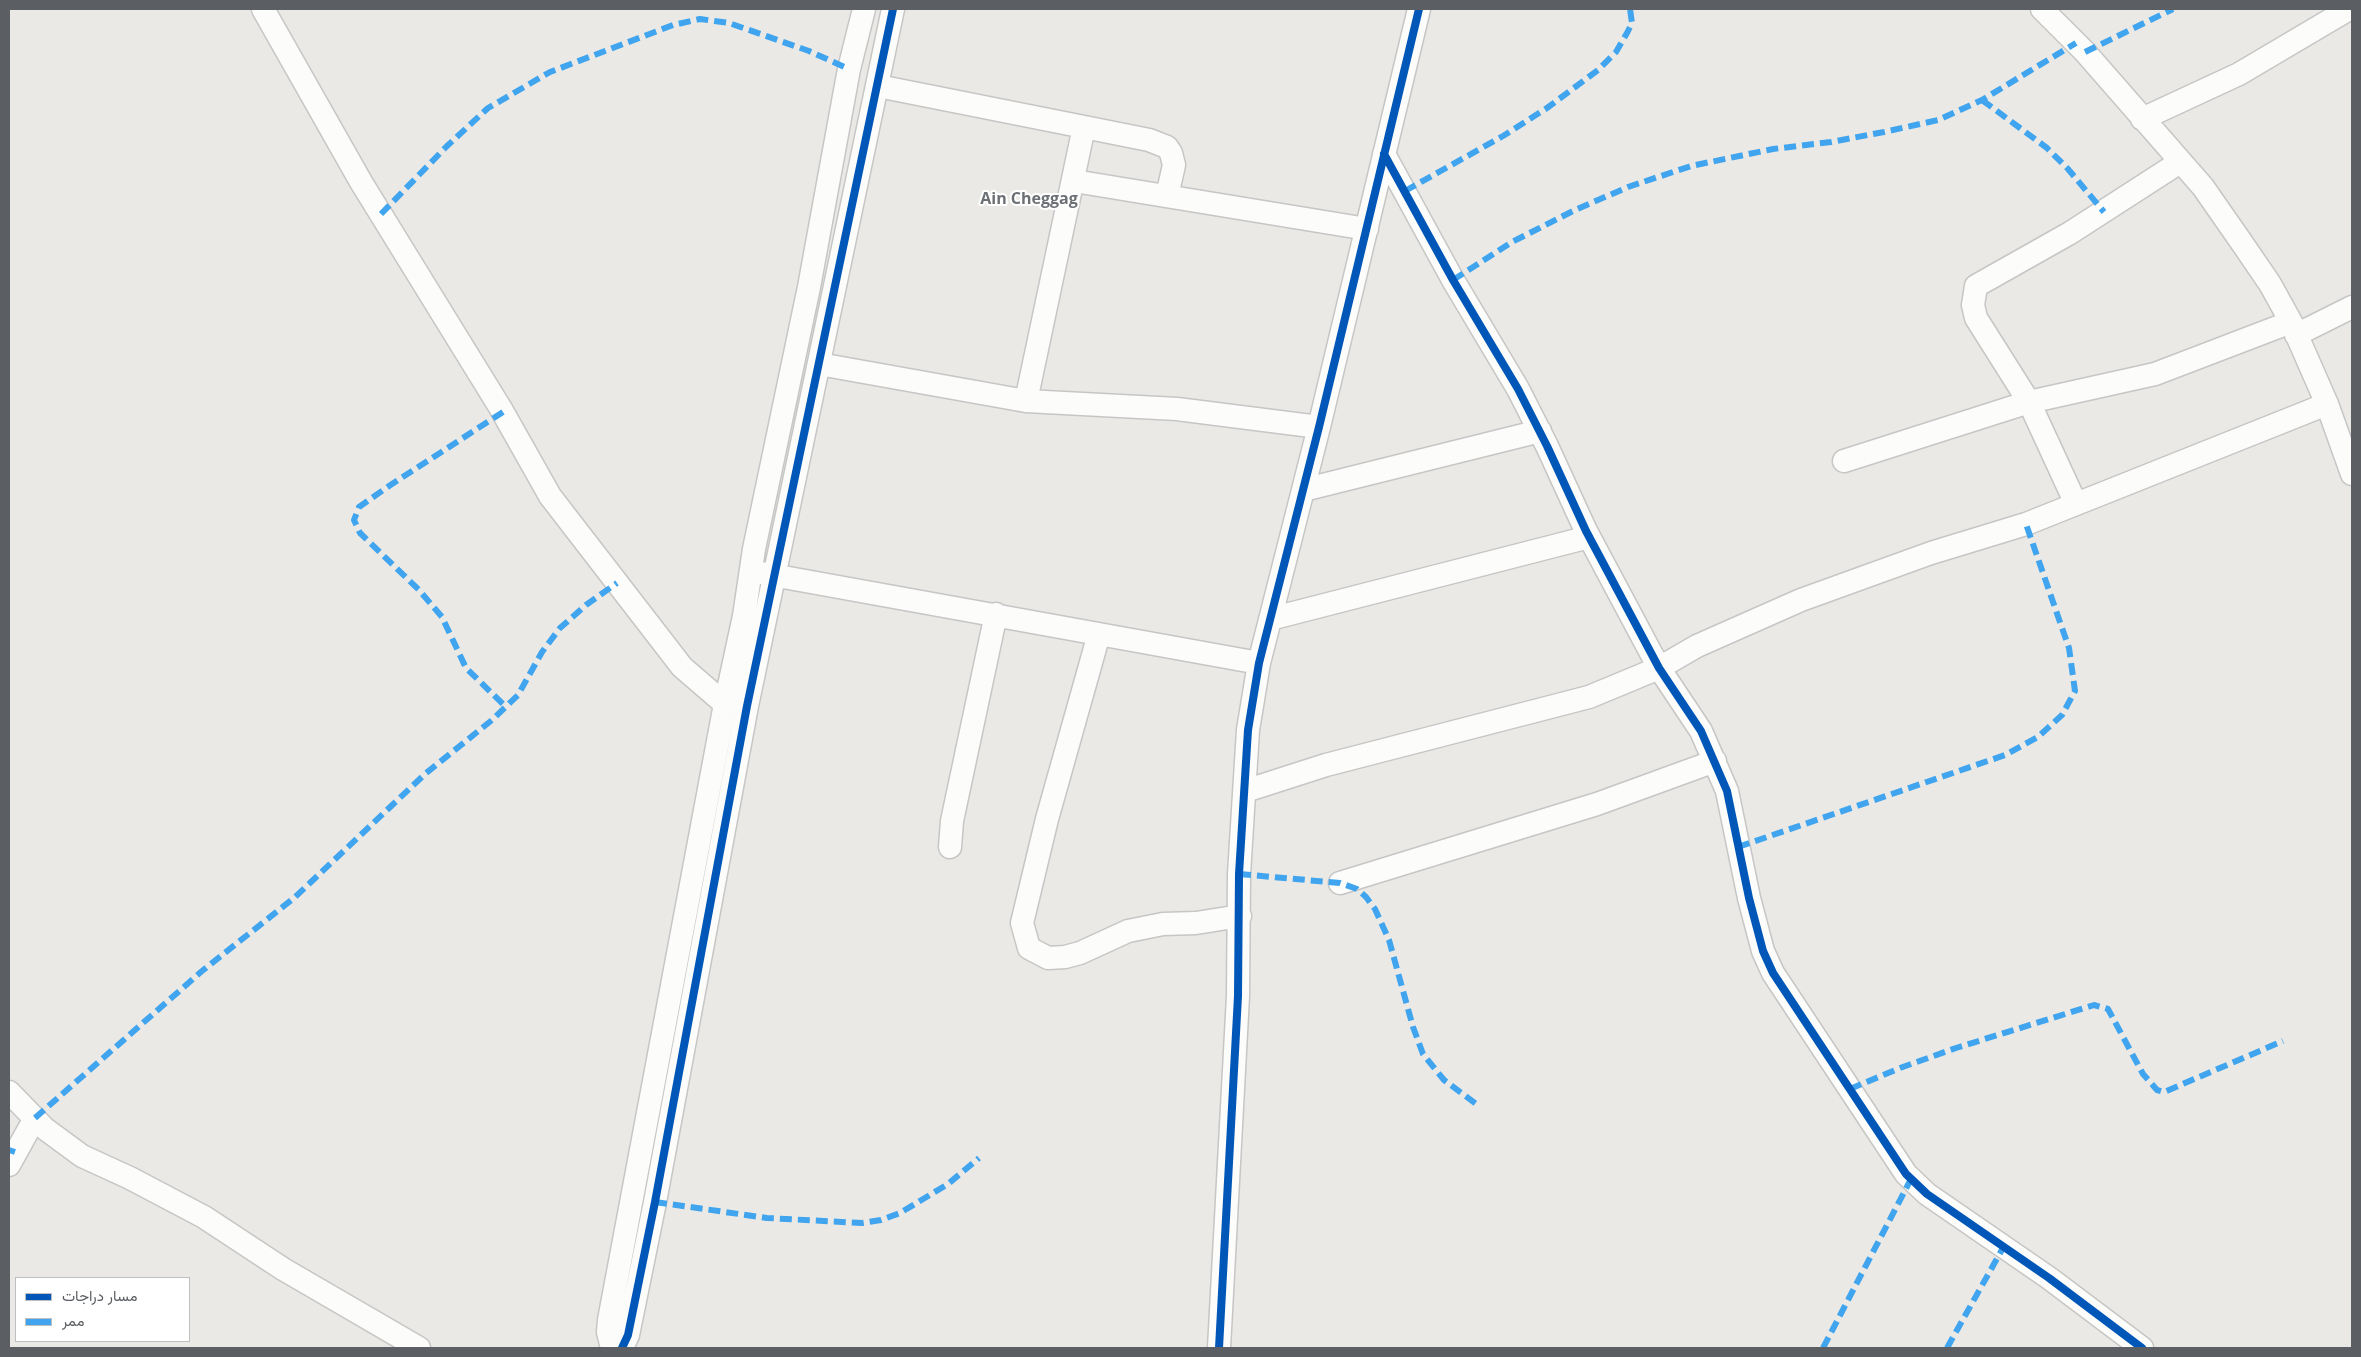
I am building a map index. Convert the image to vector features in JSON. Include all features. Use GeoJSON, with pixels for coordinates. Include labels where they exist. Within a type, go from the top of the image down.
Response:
{"type":"FeatureCollection","features":[{"type":"Feature","properties":{"kind":"street"},"geometry":{"type":"LineString","coordinates":[[264,9],[356,173],[501,409],[550,496],[682,668],[724,704]]}},
{"type":"Feature","properties":{"kind":"street"},"geometry":{"type":"LineString","coordinates":[[612,1348],[608,1332],[609,1320],[724,704],[739,640],[750,570],[810,287],[849,69],[864,9]]}},
{"type":"Feature","properties":{"kind":"street"},"geometry":{"type":"LineString","coordinates":[[622,1348],[628,1335],[655,1202],[747,706],[893,9]]}},
{"type":"Feature","properties":{"kind":"street"},"geometry":{"type":"LineString","coordinates":[[1219,1348],[1238,996],[1239,874],[1248,730],[1259,663],[1367,229],[1419,9]]}},
{"type":"Feature","properties":{"kind":"street"},"geometry":{"type":"LineString","coordinates":[[2042,9],[2085,52],[2203,187],[2270,284],[2327,404],[2344,429],[2352,474]]}},
{"type":"Feature","properties":{"kind":"street"},"geometry":{"type":"LineString","coordinates":[[2142,119],[2239,74],[2349,9]]}},
{"type":"Feature","properties":{"kind":"street"},"geometry":{"type":"LineString","coordinates":[[878,86],[1149,140],[1166,147],[1171,153],[1174,165],[1167,196]]}},
{"type":"Feature","properties":{"kind":"street"},"geometry":{"type":"LineString","coordinates":[[1026,401],[1084,127]]}},
{"type":"Feature","properties":{"kind":"street"},"geometry":{"type":"LineString","coordinates":[[1384,154],[1453,280],[1518,389],[1540,431],[1589,537],[1659,668],[1701,731],[1727,791],[1749,898],[1770,968],[1906,1174],[1927,1194],[2050,1278],[2142,1348]]}},
{"type":"Feature","properties":{"kind":"street"},"geometry":{"type":"LineString","coordinates":[[2076,504],[2029,402],[1976,318],[1973,305],[1976,286],[2070,233],[2180,162]]}},
{"type":"Feature","properties":{"kind":"street"},"geometry":{"type":"LineString","coordinates":[[1074,181],[1367,229]]}},
{"type":"Feature","properties":{"kind":"street"},"geometry":{"type":"LineString","coordinates":[[1844,461],[2029,402],[2155,374],[2293,329],[2352,307]]}},
{"type":"Feature","properties":{"kind":"street"},"geometry":{"type":"LineString","coordinates":[[819,364],[1026,401],[1176,409],[1318,427]]}},
{"type":"Feature","properties":{"kind":"street"},"geometry":{"type":"LineString","coordinates":[[1245,791],[1326,765],[1589,697],[1659,668],[1697,646],[1801,600],[1931,553],[2026,524],[2327,404]]}},
{"type":"Feature","properties":{"kind":"street"},"geometry":{"type":"LineString","coordinates":[[1302,490],[1540,431]]}},
{"type":"Feature","properties":{"kind":"street"},"geometry":{"type":"LineString","coordinates":[[1270,619],[1589,537]]}},
{"type":"Feature","properties":{"kind":"street"},"geometry":{"type":"LineString","coordinates":[[750,570],[774,577],[996,614],[1259,663]]}},
{"type":"Feature","properties":{"kind":"street"},"geometry":{"type":"LineString","coordinates":[[950,847],[952,821],[996,614]]}},
{"type":"Feature","properties":{"kind":"street"},"geometry":{"type":"LineString","coordinates":[[1099,634],[1047,819],[1022,923],[1029,948],[1048,958],[1065,957],[1080,953],[1128,931],[1163,924],[1240,916]]}},
{"type":"Feature","properties":{"kind":"street"},"geometry":{"type":"LineString","coordinates":[[1340,883],[1596,804],[1715,761]]}},
{"type":"Feature","properties":{"kind":"street"},"geometry":{"type":"LineString","coordinates":[[9,1092],[44,1128],[82,1156],[130,1178],[204,1217],[283,1270],[419,1348]]}},
{"type":"Feature","properties":{"kind":"street"},"geometry":{"type":"LineString","coordinates":[[9,1165],[35,1118]]}},
{"type":"Feature","properties":{"kind":"marked path"},"geometry":{"type":"LineString","coordinates":[[1405,191],[1503,136],[1547,108],[1598,70],[1616,52],[1627,33],[1632,23],[1630,9]]}},
{"type":"Feature","properties":{"kind":"marked path"},"geometry":{"type":"LineString","coordinates":[[2085,52],[2173,9]]}},
{"type":"Feature","properties":{"kind":"marked path"},"geometry":{"type":"LineString","coordinates":[[381,214],[447,146],[488,108],[550,72],[673,25],[700,19],[729,23],[809,51],[849,69]]}},
{"type":"Feature","properties":{"kind":"marked path"},"geometry":{"type":"LineString","coordinates":[[1453,280],[1512,242],[1575,210],[1628,187],[1691,166],[1773,149],[1831,142],[1938,120],[1982,100],[2076,43]]}},
{"type":"Feature","properties":{"kind":"marked path"},"geometry":{"type":"LineString","coordinates":[[1982,100],[2047,148],[2068,169],[2104,212]]}},
{"type":"Feature","properties":{"kind":"marked path"},"geometry":{"type":"LineString","coordinates":[[503,412],[359,507],[354,520],[360,533],[419,590],[442,617],[466,668],[506,707]]}},
{"type":"Feature","properties":{"kind":"marked path"},"geometry":{"type":"LineString","coordinates":[[1738,847],[2005,755],[2038,737],[2062,715],[2075,691],[2069,648],[2026,524]]}},
{"type":"Feature","properties":{"kind":"marked path"},"geometry":{"type":"LineString","coordinates":[[35,1118],[202,971],[294,898],[425,774],[492,720],[518,695],[542,652],[560,628],[586,605],[617,583]]}},
{"type":"Feature","properties":{"kind":"marked path"},"geometry":{"type":"LineString","coordinates":[[1239,874],[1340,883],[1357,889],[1366,897],[1375,909],[1389,940],[1413,1027],[1423,1054],[1444,1080],[1479,1106]]}},
{"type":"Feature","properties":{"kind":"marked path"},"geometry":{"type":"LineString","coordinates":[[1850,1089],[1900,1068],[1956,1048],[2094,1005],[2108,1009],[2143,1074],[2157,1090],[2164,1092],[2283,1041]]}},
{"type":"Feature","properties":{"kind":"marked path"},"geometry":{"type":"LineString","coordinates":[[9,1150],[15,1152]]}},
{"type":"Feature","properties":{"kind":"marked path"},"geometry":{"type":"LineString","coordinates":[[655,1202],[767,1218],[862,1223],[881,1220],[900,1213],[948,1184],[979,1158]]}},
{"type":"Feature","properties":{"kind":"marked path"},"geometry":{"type":"LineString","coordinates":[[1823,1348],[1911,1179]]}},
{"type":"Feature","properties":{"kind":"marked path"},"geometry":{"type":"LineString","coordinates":[[1947,1348],[2004,1246]]}},
{"type":"Feature","properties":{"kind":"cycle path"},"geometry":{"type":"LineString","coordinates":[[622,1348],[628,1335],[655,1202],[747,706],[893,9]]}},
{"type":"Feature","properties":{"kind":"cycle path"},"geometry":{"type":"LineString","coordinates":[[1219,1348],[1238,996],[1239,874],[1248,730],[1259,663],[1319,427],[1419,9]]}},
{"type":"Feature","properties":{"kind":"cycle path"},"geometry":{"type":"LineString","coordinates":[[1384,154],[1453,280],[1518,389],[1547,446],[1586,531],[1659,668],[1701,731],[1727,791],[1749,898],[1763,951],[1773,973],[1906,1174],[1927,1194],[2049,1278],[2142,1348]]}},
{"type":"Feature","properties":{"kind":"district","name":"Ain Cheggag"},"geometry":{"type":"Point","coordinates":[1029,199]}}]}
